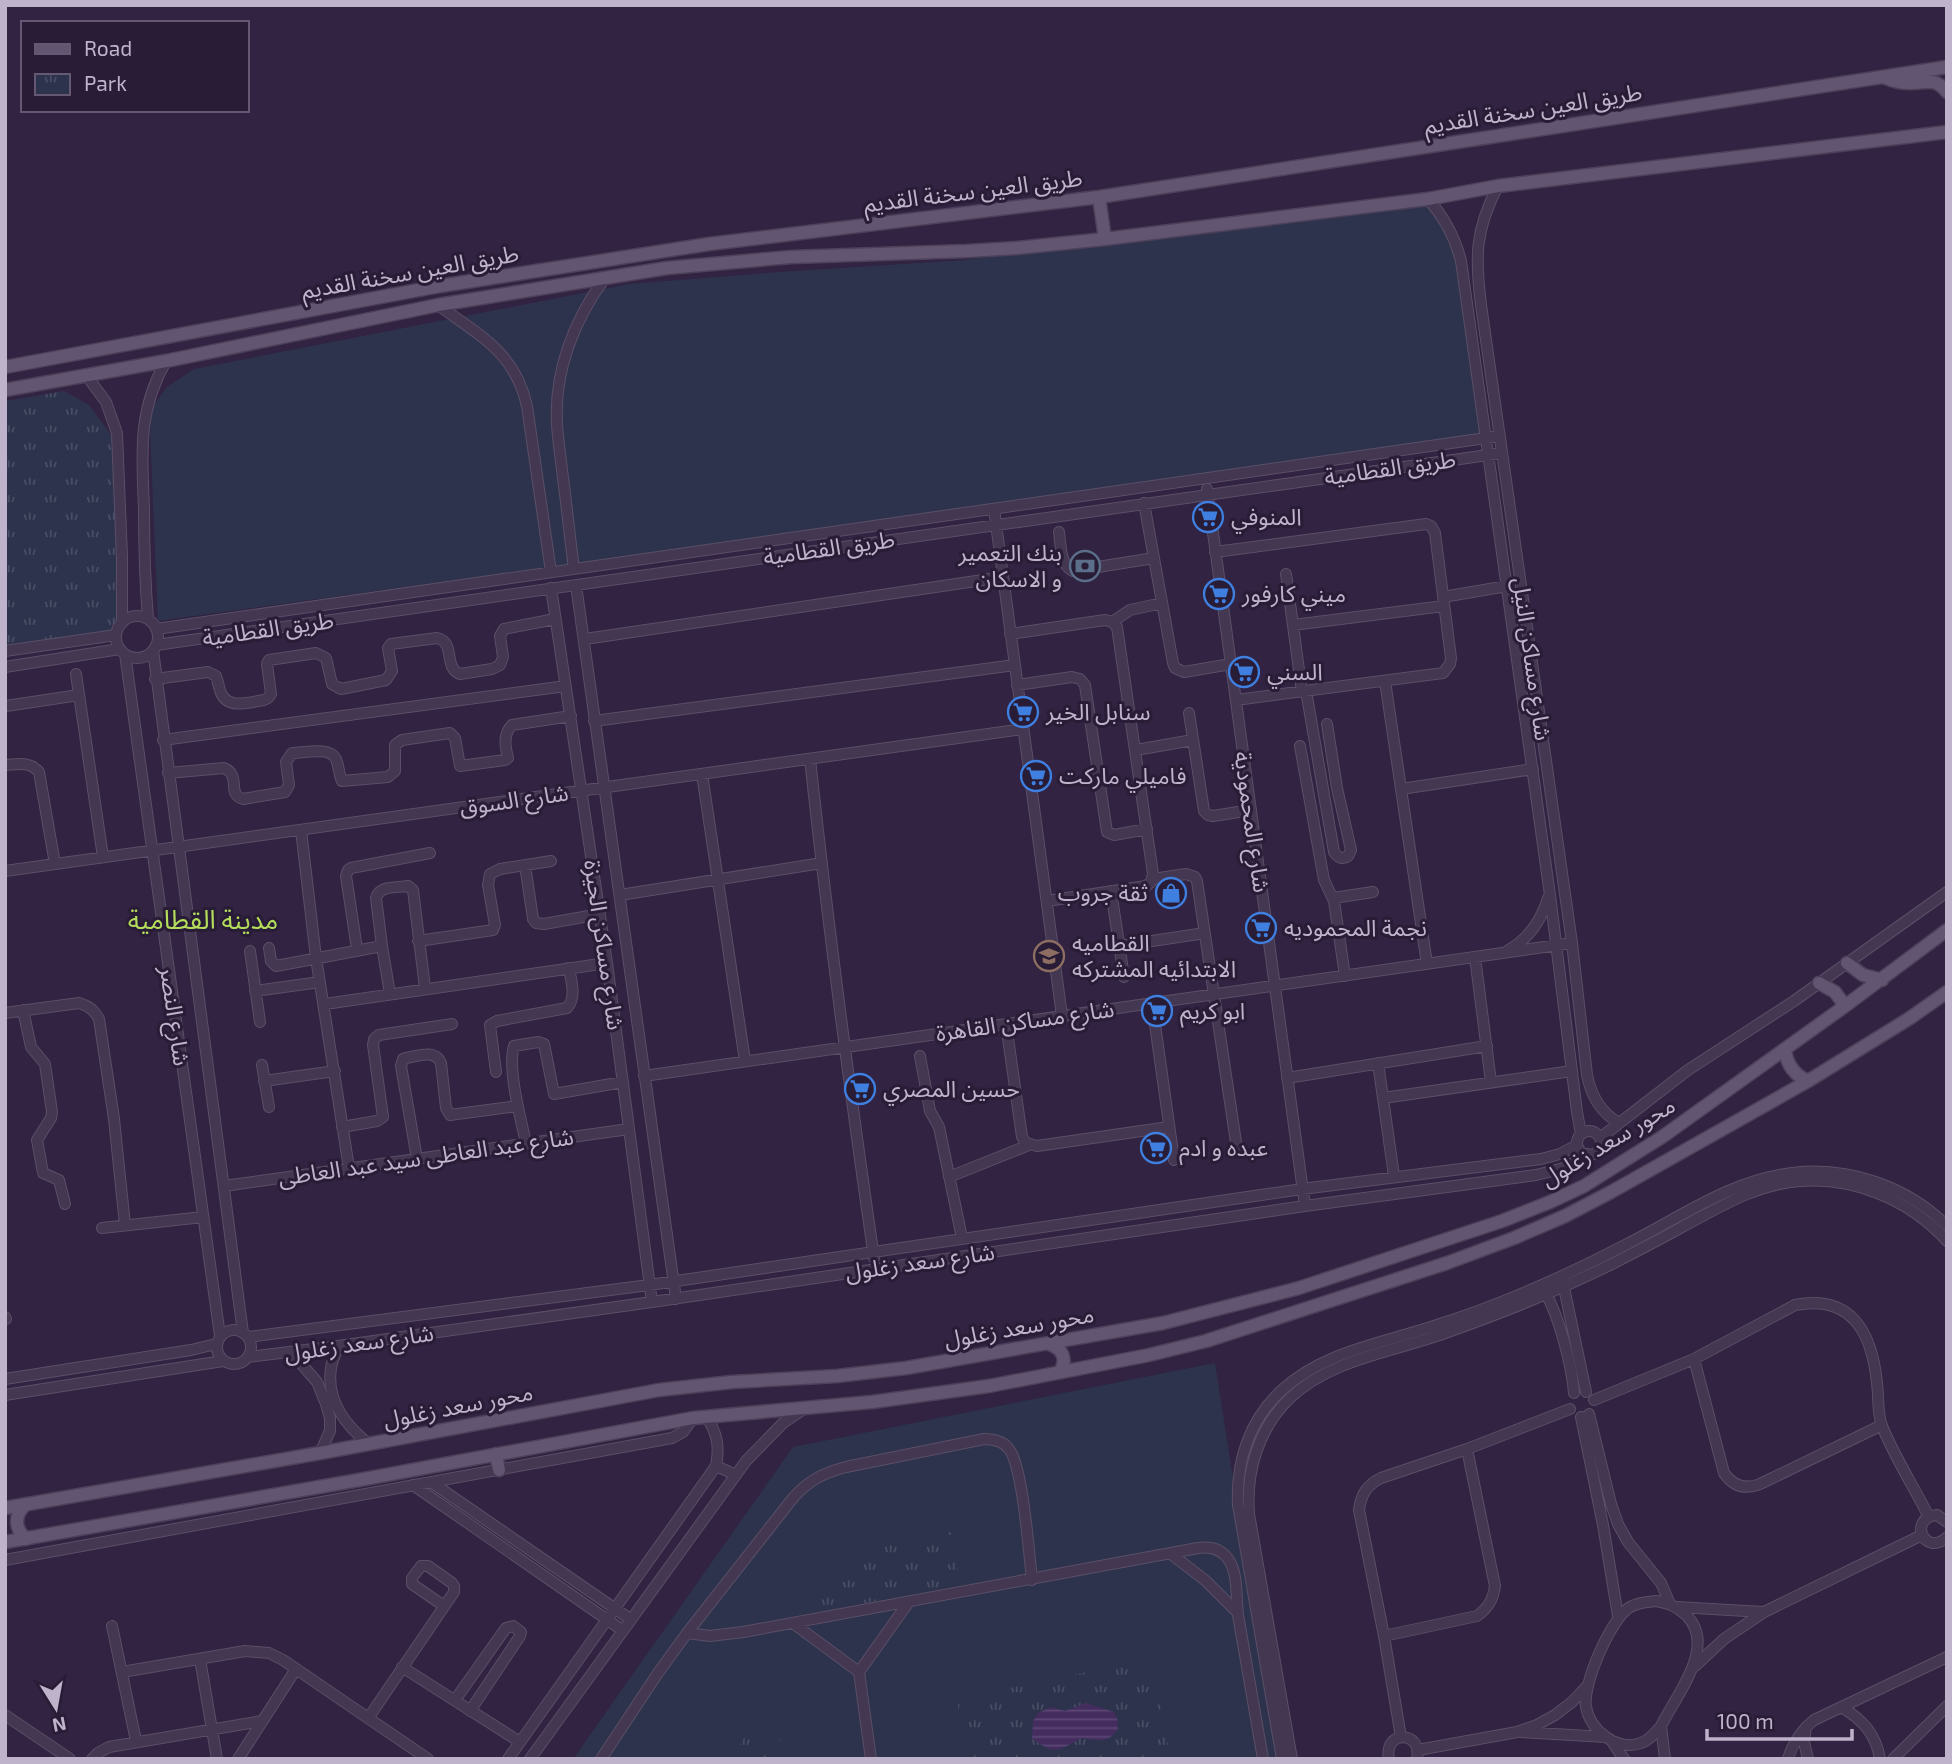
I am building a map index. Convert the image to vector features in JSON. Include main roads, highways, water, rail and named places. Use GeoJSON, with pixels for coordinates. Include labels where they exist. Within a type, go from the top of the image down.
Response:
{"type":"FeatureCollection","features":[{"type":"Feature","properties":{"kind":"main road","name":"طريق العين سخنة القديم"},"geometry":{"type":"LineString","coordinates":[[5,367],[480,279],[709,244],[1099,197],[1947,67]]}},
{"type":"Feature","properties":{"kind":"main road"},"geometry":{"type":"LineString","coordinates":[[1881,76],[1909,83],[1935,82],[1947,92]]}},
{"type":"Feature","properties":{"kind":"main road","name":"طريق العين سخنة القديم"},"geometry":{"type":"LineString","coordinates":[[5,390],[166,361],[438,305],[667,268],[829,255],[967,251],[1105,239],[1944,129]]}},
{"type":"Feature","properties":{"kind":"main road"},"geometry":{"type":"LineString","coordinates":[[1099,197],[1105,239]]}},
{"type":"Feature","properties":{"kind":"main road","name":"محور سعد زغلول"},"geometry":{"type":"LineString","coordinates":[[5,1508],[692,1385],[872,1373],[1049,1344],[1163,1323],[1367,1267],[1502,1222],[1550,1202],[1617,1166],[1662,1138],[1947,930]]}},
{"type":"Feature","properties":{"kind":"main road"},"geometry":{"type":"LineString","coordinates":[[1847,963],[1863,975],[1882,979]]}},
{"type":"Feature","properties":{"kind":"main road"},"geometry":{"type":"LineString","coordinates":[[1819,983],[1835,992],[1845,1006]]}},
{"type":"Feature","properties":{"kind":"main road","name":"محور سعد زغلول"},"geometry":{"type":"LineString","coordinates":[[5,1542],[700,1417],[931,1395],[1149,1355],[1206,1341],[1447,1263],[1565,1216],[1808,1081],[1947,992]]}},
{"type":"Feature","properties":{"kind":"main road"},"geometry":{"type":"LineString","coordinates":[[1785,1050],[1793,1071],[1808,1081]]}},
{"type":"Feature","properties":{"kind":"main road"},"geometry":{"type":"LineString","coordinates":[[1049,1344],[1057,1347],[1063,1354],[1064,1363],[1060,1372]]}},
{"type":"Feature","properties":{"kind":"main road"},"geometry":{"type":"LineString","coordinates":[[496,1454],[499,1471]]}},
{"type":"Feature","properties":{"kind":"main road"},"geometry":{"type":"LineString","coordinates":[[359,1480],[362,1495]]}},
{"type":"Feature","properties":{"kind":"main road"},"geometry":{"type":"LineString","coordinates":[[26,1504],[19,1511],[16,1521],[18,1529],[26,1539]]}},
{"type":"Feature","properties":{"kind":"place","name":"المنوفي"},"geometry":{"type":"Point","coordinates":[1208,517]}},
{"type":"Feature","properties":{"kind":"place","name":"بنك التعمير و الاسكان"},"geometry":{"type":"Point","coordinates":[1085,566]}},
{"type":"Feature","properties":{"kind":"place","name":"ميني كارفور"},"geometry":{"type":"Point","coordinates":[1219,594]}},
{"type":"Feature","properties":{"kind":"place","name":"السني"},"geometry":{"type":"Point","coordinates":[1244,672]}},
{"type":"Feature","properties":{"kind":"place","name":"سنابل الخير"},"geometry":{"type":"Point","coordinates":[1023,712]}},
{"type":"Feature","properties":{"kind":"place","name":"فاميلي ماركت"},"geometry":{"type":"Point","coordinates":[1036,776]}},
{"type":"Feature","properties":{"kind":"place","name":"ثقة جروب"},"geometry":{"type":"Point","coordinates":[1171,893]}},
{"type":"Feature","properties":{"kind":"place","name":"نجمة المحموديه"},"geometry":{"type":"Point","coordinates":[1261,928]}},
{"type":"Feature","properties":{"kind":"place","name":"القطاميه الابتدائيه المشتركه"},"geometry":{"type":"Point","coordinates":[1049,956]}},
{"type":"Feature","properties":{"kind":"place","name":"ابو كريم"},"geometry":{"type":"Point","coordinates":[1157,1011]}},
{"type":"Feature","properties":{"kind":"place","name":"حسين المصري"},"geometry":{"type":"Point","coordinates":[860,1089]}},
{"type":"Feature","properties":{"kind":"place","name":"عبده و ادم"},"geometry":{"type":"Point","coordinates":[1156,1148]}},
{"type":"Feature","properties":{"kind":"district","name":"مدينة القطامية"},"geometry":{"type":"Point","coordinates":[203,920]}}]}
